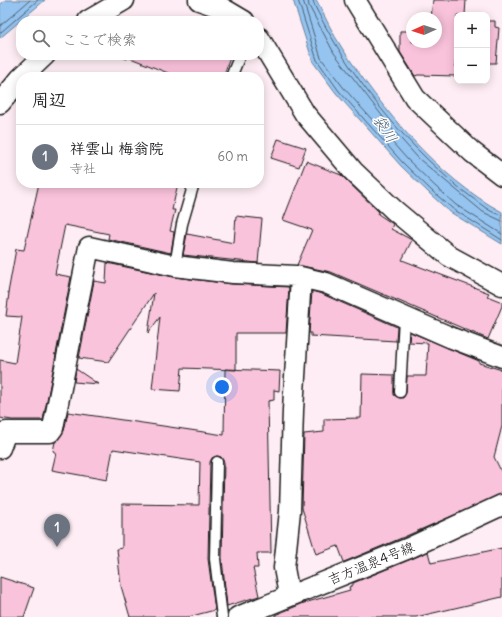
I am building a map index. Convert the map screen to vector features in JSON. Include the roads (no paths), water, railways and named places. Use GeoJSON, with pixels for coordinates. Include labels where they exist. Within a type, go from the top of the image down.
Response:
{"type":"FeatureCollection","features":[{"type":"Feature","properties":{"kind":"street"},"geometry":{"type":"LineString","coordinates":[[97,16],[124,0]]}},
{"type":"Feature","properties":{"kind":"street"},"geometry":{"type":"LineString","coordinates":[[199,0],[222,8],[236,16]]}},
{"type":"Feature","properties":{"kind":"street"},"geometry":{"type":"LineString","coordinates":[[354,0],[415,98],[472,152],[502,175]]}},
{"type":"Feature","properties":{"kind":"street"},"geometry":{"type":"LineString","coordinates":[[264,46],[305,114],[353,171],[394,210],[449,256],[502,285]]}},
{"type":"Feature","properties":{"kind":"street"},"geometry":{"type":"LineString","coordinates":[[27,72],[41,60]]}},
{"type":"Feature","properties":{"kind":"street"},"geometry":{"type":"LineString","coordinates":[[0,103],[16,84]]}},
{"type":"Feature","properties":{"kind":"street"},"geometry":{"type":"LineString","coordinates":[[0,448],[6,432],[50,432],[53,428],[89,247],[175,266],[233,273],[301,277],[326,283],[404,318],[502,357]]}},
{"type":"Feature","properties":{"kind":"street"},"geometry":{"type":"LineString","coordinates":[[279,605],[290,512],[293,410],[301,277]]}},
{"type":"Feature","properties":{"kind":"street","name":"吉方温泉4号線"},"geometry":{"type":"LineString","coordinates":[[238,617],[279,605],[502,505]]}},
{"type":"Feature","properties":{"kind":"lane"},"geometry":{"type":"LineString","coordinates":[[233,72],[238,60]]}},
{"type":"Feature","properties":{"kind":"lane"},"geometry":{"type":"LineString","coordinates":[[175,266],[182,224],[193,188]]}},
{"type":"Feature","properties":{"kind":"lane"},"geometry":{"type":"LineString","coordinates":[[400,392],[404,318]]}},
{"type":"Feature","properties":{"kind":"lane"},"geometry":{"type":"LineString","coordinates":[[217,462],[215,559],[222,617]]}},
{"type":"Feature","properties":{"kind":"water"},"geometry":{"type":"Polygon","coordinates":[[[5,0],[45,0],[26,16],[16,16],[16,24],[0,38],[0,5],[5,0]]]}},
{"type":"Feature","properties":{"kind":"water","name":"袋川"},"geometry":{"type":"Polygon","coordinates":[[[293,0],[316,0],[342,48],[375,94],[413,140],[433,161],[455,180],[502,212],[502,244],[450,212],[430,194],[401,166],[336,93],[313,62],[293,0]]]}},
{"type":"Feature","properties":{"kind":"place","name":"祥雲山 梅翁院"},"geometry":{"type":"Point","coordinates":[57,547]}}]}
